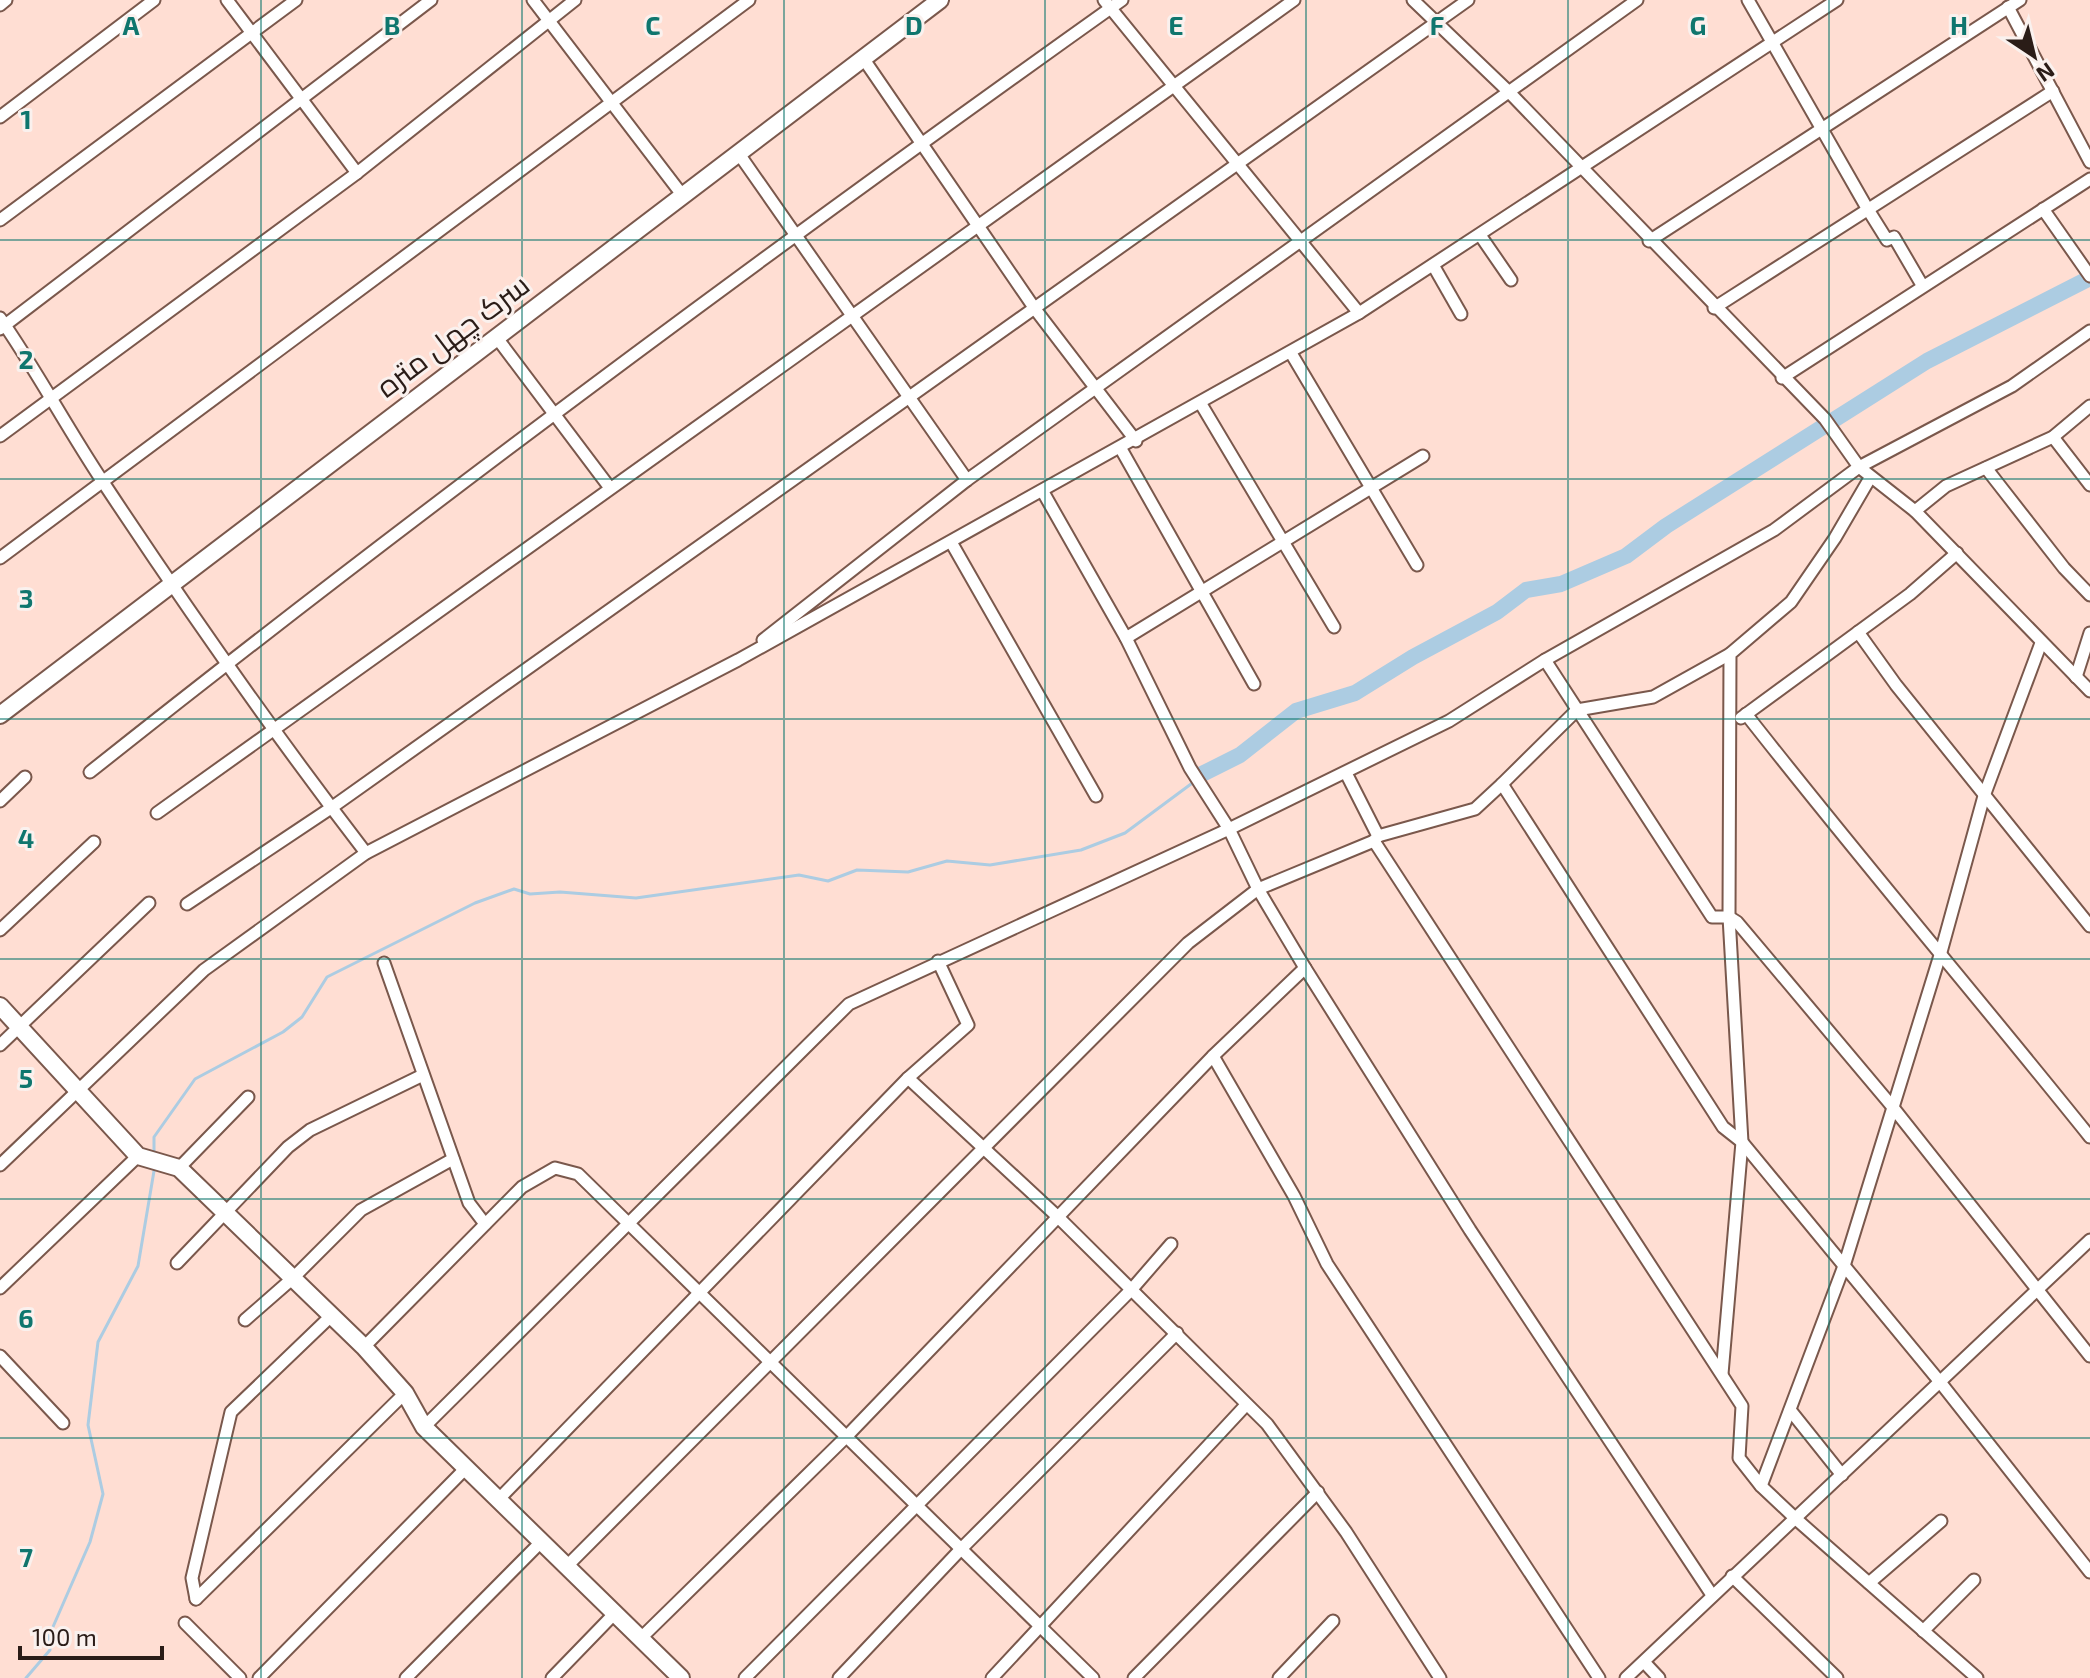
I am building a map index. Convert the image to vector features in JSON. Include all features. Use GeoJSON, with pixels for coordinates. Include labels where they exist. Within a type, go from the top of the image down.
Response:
{"type":"FeatureCollection","features":[{"type":"Feature","properties":{"kind":"street"},"geometry":{"type":"LineString","coordinates":[[0,5],[6,0]]}},
{"type":"Feature","properties":{"kind":"street"},"geometry":{"type":"LineString","coordinates":[[0,117],[154,0]]}},
{"type":"Feature","properties":{"kind":"street"},"geometry":{"type":"LineString","coordinates":[[227,0],[357,173]]}},
{"type":"Feature","properties":{"kind":"street"},"geometry":{"type":"LineString","coordinates":[[0,220],[296,0]]}},
{"type":"Feature","properties":{"kind":"street"},"geometry":{"type":"LineString","coordinates":[[366,853],[272,732],[102,481],[2,324],[431,0]]}},
{"type":"Feature","properties":{"kind":"street"},"geometry":{"type":"LineString","coordinates":[[533,0],[683,196]]}},
{"type":"Feature","properties":{"kind":"street"},"geometry":{"type":"LineString","coordinates":[[0,436],[357,173],[575,0]]}},
{"type":"Feature","properties":{"kind":"street"},"geometry":{"type":"LineString","coordinates":[[0,558],[749,0]]}},
{"type":"Feature","properties":{"kind":"street","name":"سرک چهل متره"},"geometry":{"type":"LineString","coordinates":[[0,715],[940,0]]}},
{"type":"Feature","properties":{"kind":"street"},"geometry":{"type":"LineString","coordinates":[[90,772],[226,664],[797,234],[1107,4],[1122,0]]}},
{"type":"Feature","properties":{"kind":"street"},"geometry":{"type":"LineString","coordinates":[[157,813],[1294,0]]}},
{"type":"Feature","properties":{"kind":"street"},"geometry":{"type":"LineString","coordinates":[[1413,0],[1509,92],[1649,241],[1825,419],[1859,467],[1915,511],[2090,691]]}},
{"type":"Feature","properties":{"kind":"street"},"geometry":{"type":"LineString","coordinates":[[187,904],[331,808],[1468,0]]}},
{"type":"Feature","properties":{"kind":"street"},"geometry":{"type":"LineString","coordinates":[[738,660],[967,480],[1637,0]]}},
{"type":"Feature","properties":{"kind":"street"},"geometry":{"type":"LineString","coordinates":[[1748,0],[1867,208],[1887,240],[1894,237],[1922,285]]}},
{"type":"Feature","properties":{"kind":"street"},"geometry":{"type":"LineString","coordinates":[[0,1165],[204,970],[366,853],[738,660],[1291,353],[1480,235],[1837,0]]}},
{"type":"Feature","properties":{"kind":"street"},"geometry":{"type":"LineString","coordinates":[[1649,241],[1820,127],[2020,0]]}},
{"type":"Feature","properties":{"kind":"street"},"geometry":{"type":"LineString","coordinates":[[1107,4],[1359,313]]}},
{"type":"Feature","properties":{"kind":"street"},"geometry":{"type":"LineString","coordinates":[[2008,7],[2090,162]]}},
{"type":"Feature","properties":{"kind":"street"},"geometry":{"type":"LineString","coordinates":[[863,58],[1035,309],[1136,441]]}},
{"type":"Feature","properties":{"kind":"street"},"geometry":{"type":"LineString","coordinates":[[1714,308],[2053,91]]}},
{"type":"Feature","properties":{"kind":"street"},"geometry":{"type":"LineString","coordinates":[[739,154],[967,480]]}},
{"type":"Feature","properties":{"kind":"street"},"geometry":{"type":"LineString","coordinates":[[1782,378],[2090,179]]}},
{"type":"Feature","properties":{"kind":"street"},"geometry":{"type":"LineString","coordinates":[[2043,209],[2088,273]]}},
{"type":"Feature","properties":{"kind":"street"},"geometry":{"type":"LineString","coordinates":[[1480,235],[1511,280]]}},
{"type":"Feature","properties":{"kind":"street"},"geometry":{"type":"LineString","coordinates":[[1433,265],[1461,314]]}},
{"type":"Feature","properties":{"kind":"street"},"geometry":{"type":"LineString","coordinates":[[424,1427],[849,1004],[1229,829],[1449,721],[1545,660],[1774,530],[1859,467],[2012,386],[2090,331]]}},
{"type":"Feature","properties":{"kind":"street"},"geometry":{"type":"LineString","coordinates":[[497,338],[610,488]]}},
{"type":"Feature","properties":{"kind":"street"},"geometry":{"type":"LineString","coordinates":[[1291,353],[1417,565]]}},
{"type":"Feature","properties":{"kind":"street"},"geometry":{"type":"LineString","coordinates":[[1201,404],[1334,627]]}},
{"type":"Feature","properties":{"kind":"street"},"geometry":{"type":"LineString","coordinates":[[1915,511],[1946,486],[2053,437],[2090,406]]}},
{"type":"Feature","properties":{"kind":"street"},"geometry":{"type":"LineString","coordinates":[[2053,437],[2090,485]]}},
{"type":"Feature","properties":{"kind":"street"},"geometry":{"type":"LineString","coordinates":[[1121,449],[1254,684]]}},
{"type":"Feature","properties":{"kind":"street"},"geometry":{"type":"LineString","coordinates":[[1126,638],[1423,456]]}},
{"type":"Feature","properties":{"kind":"street"},"geometry":{"type":"LineString","coordinates":[[1986,468],[2064,568],[2090,595]]}},
{"type":"Feature","properties":{"kind":"street"},"geometry":{"type":"LineString","coordinates":[[566,1567],[1188,943],[1258,889],[1376,838],[1475,809],[1577,710],[1653,697],[1730,654],[1791,602],[1835,538],[1870,478]]}},
{"type":"Feature","properties":{"kind":"street"},"geometry":{"type":"LineString","coordinates":[[1043,492],[1126,638],[1190,768],[1229,829],[1258,889],[1305,968],[1470,1230],[1712,1595]]}},
{"type":"Feature","properties":{"kind":"street"},"geometry":{"type":"LineString","coordinates":[[951,542],[1096,796]]}},
{"type":"Feature","properties":{"kind":"street"},"geometry":{"type":"LineString","coordinates":[[1731,724],[1858,632],[1957,553]]}},
{"type":"Feature","properties":{"kind":"street"},"geometry":{"type":"LineString","coordinates":[[1858,632],[1984,796],[2090,926]]}},
{"type":"Feature","properties":{"kind":"street"},"geometry":{"type":"LineString","coordinates":[[2076,677],[2090,633]]}},
{"type":"Feature","properties":{"kind":"street"},"geometry":{"type":"LineString","coordinates":[[1761,1486],[1844,1266],[1891,1105],[1941,952],[1984,796],[2041,643]]}},
{"type":"Feature","properties":{"kind":"street"},"geometry":{"type":"LineString","coordinates":[[1722,1375],[1742,1142],[1729,917],[1730,654]]}},
{"type":"Feature","properties":{"kind":"street"},"geometry":{"type":"LineString","coordinates":[[1545,660],[1712,917],[1729,917],[1891,1105],[2090,1356]]}},
{"type":"Feature","properties":{"kind":"street"},"geometry":{"type":"LineString","coordinates":[[1746,714],[1854,851],[1941,952],[2090,1137]]}},
{"type":"Feature","properties":{"kind":"street"},"geometry":{"type":"LineString","coordinates":[[1346,773],[1376,838],[1742,1406],[1739,1458],[1761,1486],[1796,1519],[1977,1678]]}},
{"type":"Feature","properties":{"kind":"street"},"geometry":{"type":"LineString","coordinates":[[0,801],[25,777]]}},
{"type":"Feature","properties":{"kind":"street"},"geometry":{"type":"LineString","coordinates":[[1502,784],[1723,1127],[1742,1142],[1940,1382],[2090,1572]]}},
{"type":"Feature","properties":{"kind":"street"},"geometry":{"type":"LineString","coordinates":[[0,930],[94,842]]}},
{"type":"Feature","properties":{"kind":"street"},"geometry":{"type":"LineString","coordinates":[[0,1045],[149,903]]}},
{"type":"Feature","properties":{"kind":"street"},"geometry":{"type":"LineString","coordinates":[[498,1500],[908,1078],[968,1025],[938,961]]}},
{"type":"Feature","properties":{"kind":"street"},"geometry":{"type":"LineString","coordinates":[[384,963],[469,1203],[485,1224]]}},
{"type":"Feature","properties":{"kind":"street"},"geometry":{"type":"LineString","coordinates":[[640,1639],[846,1437],[1213,1056],[1305,968]]}},
{"type":"Feature","properties":{"kind":"street"},"geometry":{"type":"LineString","coordinates":[[0,1006],[78,1090],[149,1158],[179,1168],[364,1347],[405,1393],[424,1427],[681,1678]]}},
{"type":"Feature","properties":{"kind":"street"},"geometry":{"type":"LineString","coordinates":[[1213,1056],[1294,1196],[1327,1264],[1599,1678]]}},
{"type":"Feature","properties":{"kind":"street"},"geometry":{"type":"LineString","coordinates":[[177,1263],[288,1147],[310,1130],[423,1075]]}},
{"type":"Feature","properties":{"kind":"street"},"geometry":{"type":"LineString","coordinates":[[908,1078],[1058,1217],[1267,1424],[1318,1492],[1440,1678]]}},
{"type":"Feature","properties":{"kind":"street"},"geometry":{"type":"LineString","coordinates":[[179,1168],[248,1097]]}},
{"type":"Feature","properties":{"kind":"street"},"geometry":{"type":"LineString","coordinates":[[0,1288],[149,1158]]}},
{"type":"Feature","properties":{"kind":"street"},"geometry":{"type":"LineString","coordinates":[[245,1320],[293,1278],[361,1210],[453,1159]]}},
{"type":"Feature","properties":{"kind":"street"},"geometry":{"type":"LineString","coordinates":[[364,1347],[522,1187],[555,1168],[578,1174],[1093,1678]]}},
{"type":"Feature","properties":{"kind":"street"},"geometry":{"type":"LineString","coordinates":[[1626,1678],[2090,1240]]}},
{"type":"Feature","properties":{"kind":"street"},"geometry":{"type":"LineString","coordinates":[[745,1678],[1132,1289],[1171,1244]]}},
{"type":"Feature","properties":{"kind":"street"},"geometry":{"type":"LineString","coordinates":[[331,1316],[231,1412],[192,1578],[196,1599],[405,1393]]}},
{"type":"Feature","properties":{"kind":"street"},"geometry":{"type":"LineString","coordinates":[[839,1678],[961,1549],[1177,1333]]}},
{"type":"Feature","properties":{"kind":"street"},"geometry":{"type":"LineString","coordinates":[[1,1360],[63,1423]]}},
{"type":"Feature","properties":{"kind":"street"},"geometry":{"type":"LineString","coordinates":[[992,1678],[1042,1628],[1246,1405]]}},
{"type":"Feature","properties":{"kind":"street"},"geometry":{"type":"LineString","coordinates":[[1790,1410],[1842,1475]]}},
{"type":"Feature","properties":{"kind":"street"},"geometry":{"type":"LineString","coordinates":[[259,1678],[466,1468]]}},
{"type":"Feature","properties":{"kind":"street"},"geometry":{"type":"LineString","coordinates":[[1134,1678],[1318,1492]]}},
{"type":"Feature","properties":{"kind":"street"},"geometry":{"type":"LineString","coordinates":[[1869,1583],[1941,1521]]}},
{"type":"Feature","properties":{"kind":"street"},"geometry":{"type":"LineString","coordinates":[[406,1678],[541,1542]]}},
{"type":"Feature","properties":{"kind":"street"},"geometry":{"type":"LineString","coordinates":[[1732,1576],[1837,1678]]}},
{"type":"Feature","properties":{"kind":"street"},"geometry":{"type":"LineString","coordinates":[[1923,1631],[1974,1580]]}},
{"type":"Feature","properties":{"kind":"street"},"geometry":{"type":"LineString","coordinates":[[552,1678],[614,1614]]}},
{"type":"Feature","properties":{"kind":"street"},"geometry":{"type":"LineString","coordinates":[[1279,1678],[1333,1621]]}},
{"type":"Feature","properties":{"kind":"street"},"geometry":{"type":"LineString","coordinates":[[185,1623],[240,1678]]}},
{"type":"Feature","properties":{"kind":"street"},"geometry":{"type":"LineString","coordinates":[[1644,1662],[1659,1678]]}},
{"type":"Feature","properties":{"kind":"waterway"},"geometry":{"type":"LineString","coordinates":[[1202,774],[1240,755],[1296,711],[1355,693],[1413,657],[1497,612],[1526,590],[1561,584],[1626,556],[1666,526],[1927,361],[2090,278]]}},
{"type":"Feature","properties":{"kind":"waterway"},"geometry":{"type":"LineString","coordinates":[[154,1154],[154,1137],[195,1079],[283,1032],[302,1017],[327,977],[475,903],[514,889],[530,894],[560,892],[636,898],[799,875],[828,881],[857,870],[908,872],[947,861],[990,865],[1081,850],[1125,833],[1191,784]]}},
{"type":"Feature","properties":{"kind":"waterway"},"geometry":{"type":"LineString","coordinates":[[26,1678],[50,1650],[49,1636],[90,1542],[103,1494],[88,1425],[98,1342],[138,1266],[155,1165]]}}]}
